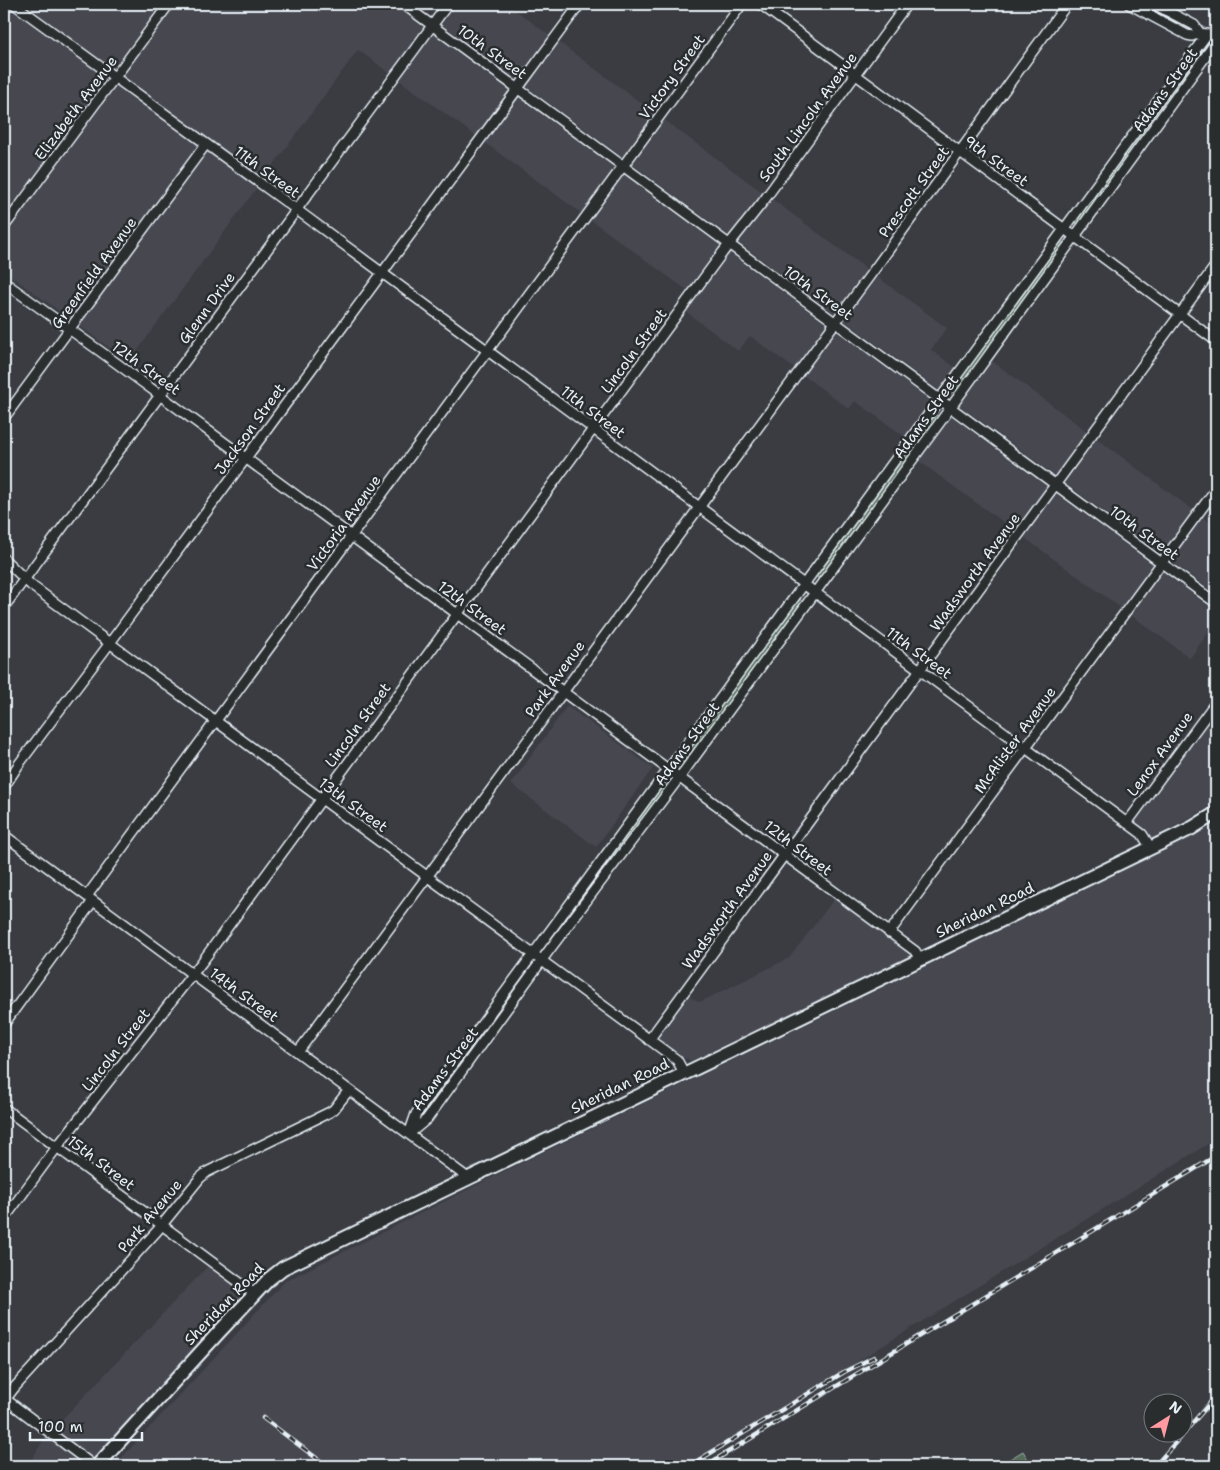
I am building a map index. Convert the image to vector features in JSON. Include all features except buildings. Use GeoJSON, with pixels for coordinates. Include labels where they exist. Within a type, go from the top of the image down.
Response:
{"type":"FeatureCollection","features":[{"type":"Feature","properties":{"kind":"highway","name":"Sheridan Road"},"geometry":{"type":"LineString","coordinates":[[95,1466],[269,1279],[283,1268],[1151,848],[1192,828],[1216,813]]}},
{"type":"Feature","properties":{"kind":"street","name":"11th Street"},"geometry":{"type":"LineString","coordinates":[[14,4],[297,210],[1142,834],[1151,848]]}},
{"type":"Feature","properties":{"kind":"street","name":"Elizabeth Avenue"},"geometry":{"type":"LineString","coordinates":[[4,227],[169,4]]}},
{"type":"Feature","properties":{"kind":"street","name":"10th Street"},"geometry":{"type":"LineString","coordinates":[[403,4],[1216,604]]}},
{"type":"Feature","properties":{"kind":"street","name":"Glenn Drive"},"geometry":{"type":"LineString","coordinates":[[4,607],[448,4]]}},
{"type":"Feature","properties":{"kind":"street","name":"Jackson Street"},"geometry":{"type":"LineString","coordinates":[[4,787],[19,764],[110,644],[580,4]]}},
{"type":"Feature","properties":{"kind":"street","name":"Victory Street"},"geometry":{"type":"LineString","coordinates":[[624,167],[742,4]]}},
{"type":"Feature","properties":{"kind":"street","name":"9th Street"},"geometry":{"type":"LineString","coordinates":[[760,4],[1216,341]]}},
{"type":"Feature","properties":{"kind":"street","name":"South Lincoln Avenue"},"geometry":{"type":"LineString","coordinates":[[730,245],[907,4]]}},
{"type":"Feature","properties":{"kind":"street","name":"Prescott Street"},"geometry":{"type":"LineString","coordinates":[[835,322],[1067,4]]}},
{"type":"Feature","properties":{"kind":"street"},"geometry":{"type":"LineString","coordinates":[[1129,4],[1187,36],[1208,34]]}},
{"type":"Feature","properties":{"kind":"street"},"geometry":{"type":"LineString","coordinates":[[1154,4],[1208,34]]}},
{"type":"Feature","properties":{"kind":"street","name":"Adams Street"},"geometry":{"type":"LineString","coordinates":[[409,1134],[416,1114],[1208,34]]}},
{"type":"Feature","properties":{"kind":"street","name":"Adams Street"},"geometry":{"type":"LineString","coordinates":[[409,1134],[427,1118],[541,961],[679,778],[1216,42]]}},
{"type":"Feature","properties":{"kind":"street","name":"Greenfield Avenue"},"geometry":{"type":"LineString","coordinates":[[4,418],[206,144]]}},
{"type":"Feature","properties":{"kind":"street","name":"Victoria Avenue"},"geometry":{"type":"LineString","coordinates":[[4,1024],[216,721],[624,167]]}},
{"type":"Feature","properties":{"kind":"street","name":"Lincoln Street"},"geometry":{"type":"LineString","coordinates":[[4,1219],[57,1147],[192,974],[730,245]]}},
{"type":"Feature","properties":{"kind":"street","name":"Wadsworth Avenue"},"geometry":{"type":"LineString","coordinates":[[649,1040],[1216,265]]}},
{"type":"Feature","properties":{"kind":"street","name":"12th Street"},"geometry":{"type":"LineString","coordinates":[[4,282],[246,458],[915,952],[920,960]]}},
{"type":"Feature","properties":{"kind":"street","name":"Park Avenue"},"geometry":{"type":"LineString","coordinates":[[298,1052],[835,322]]}},
{"type":"Feature","properties":{"kind":"street","name":"McAlister Avenue"},"geometry":{"type":"LineString","coordinates":[[889,933],[1216,489]]}},
{"type":"Feature","properties":{"kind":"street","name":"13th Street"},"geometry":{"type":"LineString","coordinates":[[4,558],[24,580],[677,1060],[684,1074]]}},
{"type":"Feature","properties":{"kind":"street","name":"Lenox Avenue"},"geometry":{"type":"LineString","coordinates":[[1127,823],[1216,702]]}},
{"type":"Feature","properties":{"kind":"street","name":"14th Street"},"geometry":{"type":"LineString","coordinates":[[4,835],[468,1178]]}},
{"type":"Feature","properties":{"kind":"street","name":"Park Avenue"},"geometry":{"type":"LineString","coordinates":[[4,1400],[162,1225],[200,1178],[207,1172],[330,1112],[349,1090]]}},
{"type":"Feature","properties":{"kind":"street","name":"15th Street"},"geometry":{"type":"LineString","coordinates":[[4,1108],[255,1294]]}},
{"type":"Feature","properties":{"kind":"street"},"geometry":{"type":"LineString","coordinates":[[4,1400],[95,1466]]}},
{"type":"Feature","properties":{"kind":"shaded area"},"geometry":{"type":"Polygon","coordinates":[[[4,4],[29,4],[37,9],[42,4],[392,4],[1183,587],[1216,612],[1216,622],[1190,658],[909,454],[915,444],[855,401],[849,409],[750,336],[738,351],[681,308],[692,294],[358,50],[129,362],[4,271],[4,4]]]}},
{"type":"Feature","properties":{"kind":"shaded area"},"geometry":{"type":"Polygon","coordinates":[[[442,4],[507,4],[947,328],[931,350],[967,376],[983,354],[1216,527],[1216,594],[432,17],[442,4]]]}},
{"type":"Feature","properties":{"kind":"shaded area"},"geometry":{"type":"Polygon","coordinates":[[[1216,697],[1216,803],[1150,840],[1123,819],[1216,697]]]}},
{"type":"Feature","properties":{"kind":"shaded area"},"geometry":{"type":"Polygon","coordinates":[[[567,706],[653,768],[596,847],[511,784],[567,706]]]}},
{"type":"Feature","properties":{"kind":"shaded area"},"geometry":{"type":"Polygon","coordinates":[[[1216,825],[1216,1139],[689,1466],[114,1466],[285,1281],[507,1170],[1216,825]]]}},
{"type":"Feature","properties":{"kind":"shaded area"},"geometry":{"type":"Polygon","coordinates":[[[838,894],[918,953],[691,1061],[674,1053],[650,1036],[684,994],[700,1002],[789,958],[838,894]]]}},
{"type":"Feature","properties":{"kind":"shaded area"},"geometry":{"type":"Polygon","coordinates":[[[209,1265],[247,1292],[141,1406],[89,1466],[28,1466],[45,1437],[209,1265]]]}},
{"type":"Feature","properties":{"kind":"green space"},"geometry":{"type":"Polygon","coordinates":[[[1200,52],[1203,54],[1079,224],[1077,224],[1076,221],[1200,52]]]}},
{"type":"Feature","properties":{"kind":"green space"},"geometry":{"type":"Polygon","coordinates":[[[1061,242],[1064,244],[956,394],[954,394],[952,390],[1061,242]]]}},
{"type":"Feature","properties":{"kind":"green space"},"geometry":{"type":"Polygon","coordinates":[[[937,415],[938,417],[820,577],[817,578],[817,576],[937,415]]]}},
{"type":"Feature","properties":{"kind":"green space"},"geometry":{"type":"Polygon","coordinates":[[[800,599],[802,602],[682,763],[681,760],[800,599]]]}},
{"type":"Feature","properties":{"kind":"green space"},"geometry":{"type":"Polygon","coordinates":[[[663,785],[665,785],[665,788],[548,947],[546,947],[545,946],[663,785]]]}},
{"type":"Feature","properties":{"kind":"green space"},"geometry":{"type":"Polygon","coordinates":[[[527,969],[529,969],[529,972],[421,1118],[419,1117],[527,969]]]}},
{"type":"Feature","properties":{"kind":"green space"},"geometry":{"type":"Polygon","coordinates":[[[1023,1451],[1032,1466],[1000,1465],[1023,1451]]]}},
{"type":"Feature","properties":{"kind":"railway"},"geometry":{"type":"LineString","coordinates":[[705,1466],[1216,1156]]}},
{"type":"Feature","properties":{"kind":"railway"},"geometry":{"type":"LineString","coordinates":[[689,1466],[844,1372],[874,1357]]}},
{"type":"Feature","properties":{"kind":"railway"},"geometry":{"type":"LineString","coordinates":[[1155,1466],[1216,1396]]}},
{"type":"Feature","properties":{"kind":"railway"},"geometry":{"type":"LineString","coordinates":[[263,1418],[327,1466]]}}]}
